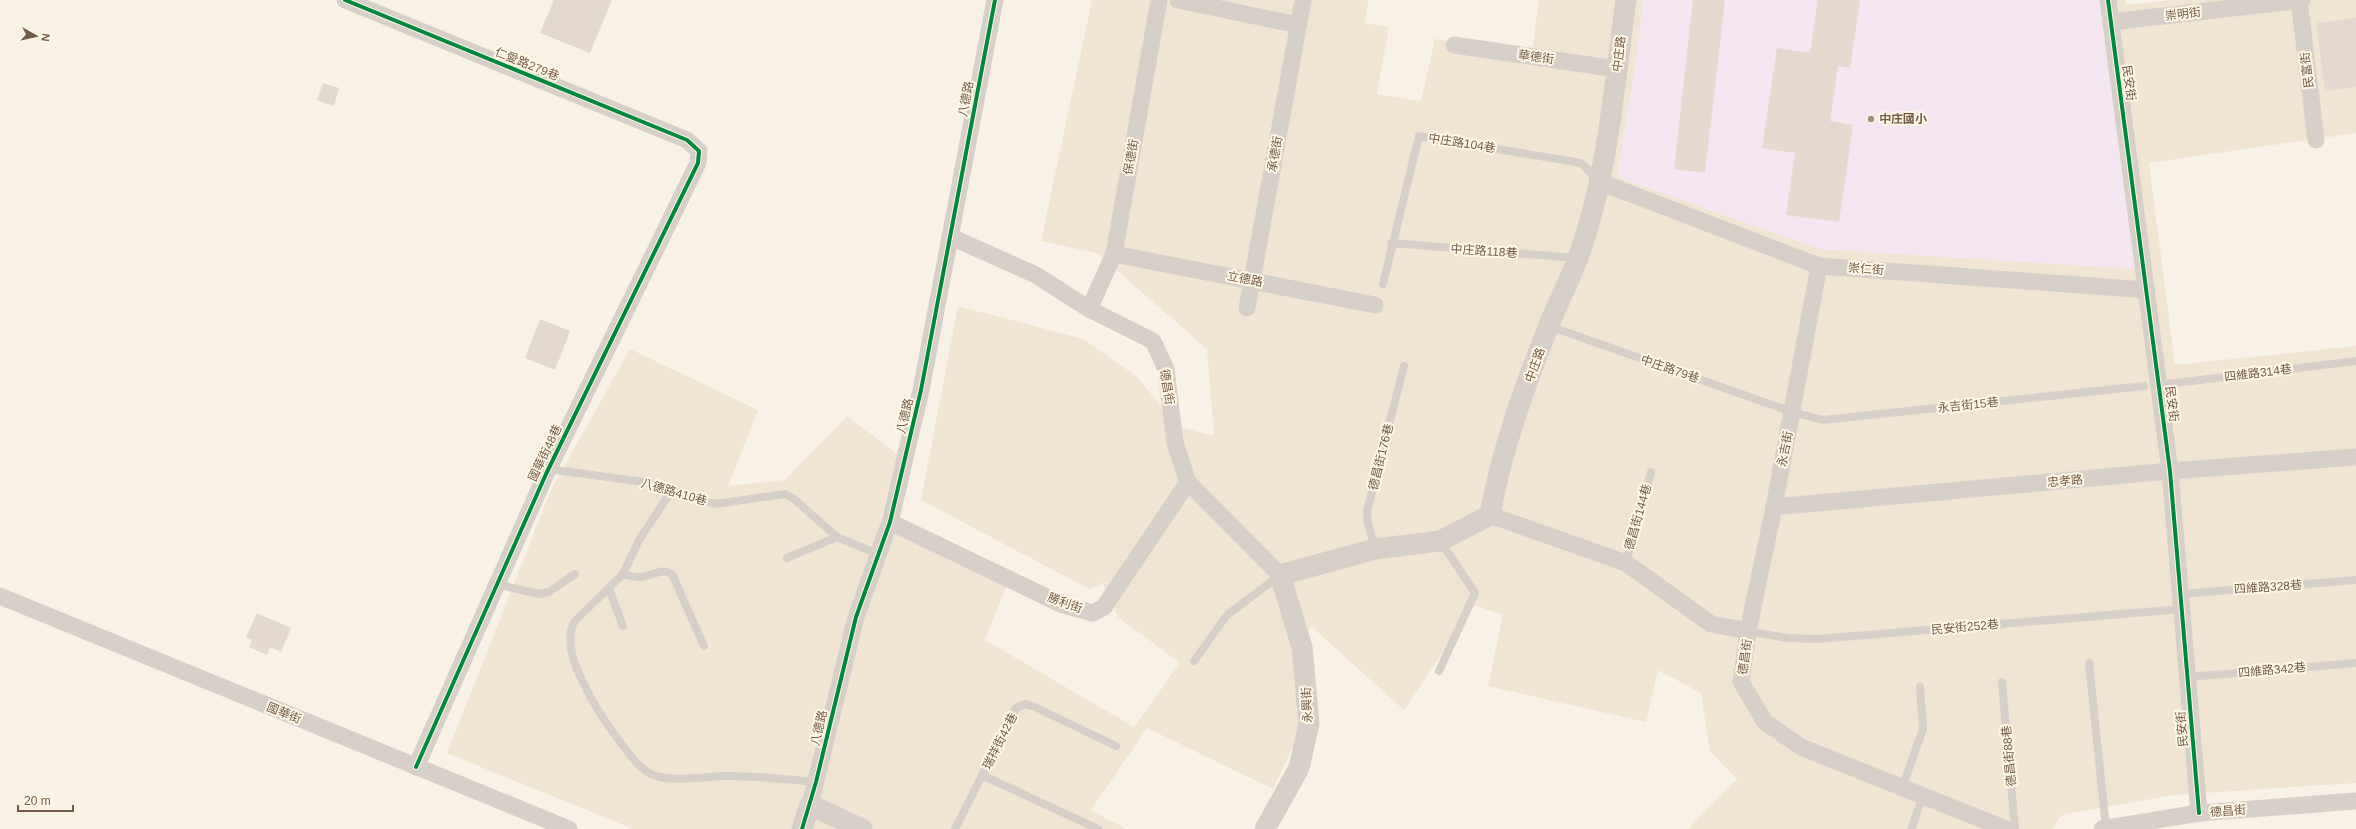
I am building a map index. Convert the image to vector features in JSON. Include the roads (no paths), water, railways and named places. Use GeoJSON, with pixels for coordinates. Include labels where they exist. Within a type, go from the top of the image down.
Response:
{"type":"FeatureCollection","features":[{"type":"Feature","properties":{"kind":"street","name":"仁愛路279巷"},"geometry":{"type":"LineString","coordinates":[[345,0],[687,140],[699,151]]}},
{"type":"Feature","properties":{"kind":"street","name":"八德路"},"geometry":{"type":"LineString","coordinates":[[802,829],[816,782],[856,616],[890,522],[921,390],[995,0]]}},
{"type":"Feature","properties":{"kind":"street","name":"保德街"},"geometry":{"type":"LineString","coordinates":[[1089,309],[1114,254],[1159,0]]}},
{"type":"Feature","properties":{"kind":"street"},"geometry":{"type":"LineString","coordinates":[[1178,0],[1298,25]]}},
{"type":"Feature","properties":{"kind":"street","name":"承德街"},"geometry":{"type":"LineString","coordinates":[[1247,308],[1303,0]]}},
{"type":"Feature","properties":{"kind":"street","name":"中庄路"},"geometry":{"type":"LineString","coordinates":[[1490,515],[1496,484],[1514,424],[1549,326],[1578,258],[1600,182],[1626,0]]}},
{"type":"Feature","properties":{"kind":"street","name":"民安街"},"geometry":{"type":"LineString","coordinates":[[2108,0],[2147,290],[2152,386],[2170,471],[2199,813]]}},
{"type":"Feature","properties":{"kind":"street","name":"民富街"},"geometry":{"type":"LineString","coordinates":[[2299,0],[2316,140]]}},
{"type":"Feature","properties":{"kind":"street","name":"崇明街"},"geometry":{"type":"LineString","coordinates":[[2111,22],[2302,0]]}},
{"type":"Feature","properties":{"kind":"street","name":"華德街"},"geometry":{"type":"LineString","coordinates":[[1454,45],[1617,70]]}},
{"type":"Feature","properties":{"kind":"street","name":"國華街48巷"},"geometry":{"type":"LineString","coordinates":[[416,767],[548,469],[698,163],[699,151]]}},
{"type":"Feature","properties":{"kind":"street","name":"崇仁街"},"geometry":{"type":"LineString","coordinates":[[1600,182],[1819,266],[2147,290]]}},
{"type":"Feature","properties":{"kind":"street","name":"德昌街"},"geometry":{"type":"LineString","coordinates":[[951,236],[1036,275],[1089,309],[1153,342],[1166,369],[1175,444],[1188,482],[1280,575]]}},
{"type":"Feature","properties":{"kind":"street","name":"立德路"},"geometry":{"type":"LineString","coordinates":[[1114,254],[1375,305]]}},
{"type":"Feature","properties":{"kind":"street","name":"永吉街"},"geometry":{"type":"LineString","coordinates":[[1748,631],[1774,507],[1819,266]]}},
{"type":"Feature","properties":{"kind":"street","name":"忠孝路"},"geometry":{"type":"LineString","coordinates":[[1774,507],[2170,471],[2356,457]]}},
{"type":"Feature","properties":{"kind":"street","name":"勝利街"},"geometry":{"type":"LineString","coordinates":[[890,522],[1062,605],[1093,613],[1104,608],[1188,482]]}},
{"type":"Feature","properties":{"kind":"street","name":"德昌街"},"geometry":{"type":"LineString","coordinates":[[1490,515],[1626,563],[1711,624],[1748,631],[1741,682],[1765,722],[1801,746],[2006,829]]}},
{"type":"Feature","properties":{"kind":"street"},"geometry":{"type":"LineString","coordinates":[[1280,575],[1375,549],[1440,541],[1490,515]]}},
{"type":"Feature","properties":{"kind":"street","name":"永興街"},"geometry":{"type":"LineString","coordinates":[[1266,829],[1299,768],[1309,724],[1302,646],[1280,575]]}},
{"type":"Feature","properties":{"kind":"street","name":"國華街"},"geometry":{"type":"LineString","coordinates":[[0,596],[569,829]]}},
{"type":"Feature","properties":{"kind":"street","name":"德昌街"},"geometry":{"type":"LineString","coordinates":[[2104,828],[2199,813],[2356,801]]}},
{"type":"Feature","properties":{"kind":"street"},"geometry":{"type":"LineString","coordinates":[[810,805],[862,829]]}},
{"type":"Feature","properties":{"kind":"lane","name":"中庄路104巷"},"geometry":{"type":"LineString","coordinates":[[1383,284],[1391,243],[1419,136],[1581,163],[1600,182]]}},
{"type":"Feature","properties":{"kind":"lane","name":"中庄路118巷"},"geometry":{"type":"LineString","coordinates":[[1391,243],[1578,258]]}},
{"type":"Feature","properties":{"kind":"lane","name":"中庄路79巷"},"geometry":{"type":"LineString","coordinates":[[1549,326],[1792,412]]}},
{"type":"Feature","properties":{"kind":"lane","name":"四維路314巷"},"geometry":{"type":"LineString","coordinates":[[2152,386],[2356,360]]}},
{"type":"Feature","properties":{"kind":"lane","name":"德昌街176巷"},"geometry":{"type":"LineString","coordinates":[[1375,549],[1368,524],[1367,511],[1404,366]]}},
{"type":"Feature","properties":{"kind":"lane","name":"永吉街15巷"},"geometry":{"type":"LineString","coordinates":[[1792,412],[1823,420],[2152,386]]}},
{"type":"Feature","properties":{"kind":"lane","name":"八德路410巷"},"geometry":{"type":"LineString","coordinates":[[548,469],[651,483],[715,504],[785,494],[794,499],[837,537],[878,554]]}},
{"type":"Feature","properties":{"kind":"lane","name":"德昌街144巷"},"geometry":{"type":"LineString","coordinates":[[1626,563],[1651,472]]}},
{"type":"Feature","properties":{"kind":"lane"},"geometry":{"type":"LineString","coordinates":[[672,490],[639,540],[623,574],[574,622],[571,629],[573,663],[590,698],[637,764],[648,772],[667,778],[730,776],[816,782]]}},
{"type":"Feature","properties":{"kind":"lane"},"geometry":{"type":"LineString","coordinates":[[787,558],[837,537]]}},
{"type":"Feature","properties":{"kind":"lane"},"geometry":{"type":"LineString","coordinates":[[1439,670],[1475,593],[1440,541]]}},
{"type":"Feature","properties":{"kind":"lane"},"geometry":{"type":"LineString","coordinates":[[623,574],[639,578],[659,571],[667,571],[672,574],[704,646]]}},
{"type":"Feature","properties":{"kind":"lane"},"geometry":{"type":"LineString","coordinates":[[496,584],[539,594],[549,592],[575,574]]}},
{"type":"Feature","properties":{"kind":"lane"},"geometry":{"type":"LineString","coordinates":[[1194,661],[1227,615],[1280,575]]}},
{"type":"Feature","properties":{"kind":"lane","name":"四維路328巷"},"geometry":{"type":"LineString","coordinates":[[2181,601],[2356,580]]}},
{"type":"Feature","properties":{"kind":"lane"},"geometry":{"type":"LineString","coordinates":[[609,589],[623,626]]}},
{"type":"Feature","properties":{"kind":"lane","name":"民安街252巷"},"geometry":{"type":"LineString","coordinates":[[1748,631],[1787,638],[1818,639],[2181,601]]}},
{"type":"Feature","properties":{"kind":"lane"},"geometry":{"type":"LineString","coordinates":[[2089,663],[2104,828]]}},
{"type":"Feature","properties":{"kind":"lane","name":"四維路342巷"},"geometry":{"type":"LineString","coordinates":[[2188,677],[2356,663]]}},
{"type":"Feature","properties":{"kind":"lane","name":"德昌街88巷"},"geometry":{"type":"LineString","coordinates":[[2002,682],[2015,829]]}},
{"type":"Feature","properties":{"kind":"lane"},"geometry":{"type":"LineString","coordinates":[[1902,788],[1923,729],[1920,687]]}},
{"type":"Feature","properties":{"kind":"lane","name":"瑞祥街42巷"},"geometry":{"type":"LineString","coordinates":[[955,829],[1016,708],[1025,704],[1035,707],[1116,746]]}},
{"type":"Feature","properties":{"kind":"lane"},"geometry":{"type":"LineString","coordinates":[[982,775],[1098,829]]}},
{"type":"Feature","properties":{"kind":"lane"},"geometry":{"type":"LineString","coordinates":[[1911,829],[1923,796]]}},
{"type":"Feature","properties":{"kind":"place","name":"中庄國小"},"geometry":{"type":"Point","coordinates":[1871,119]}}]}
